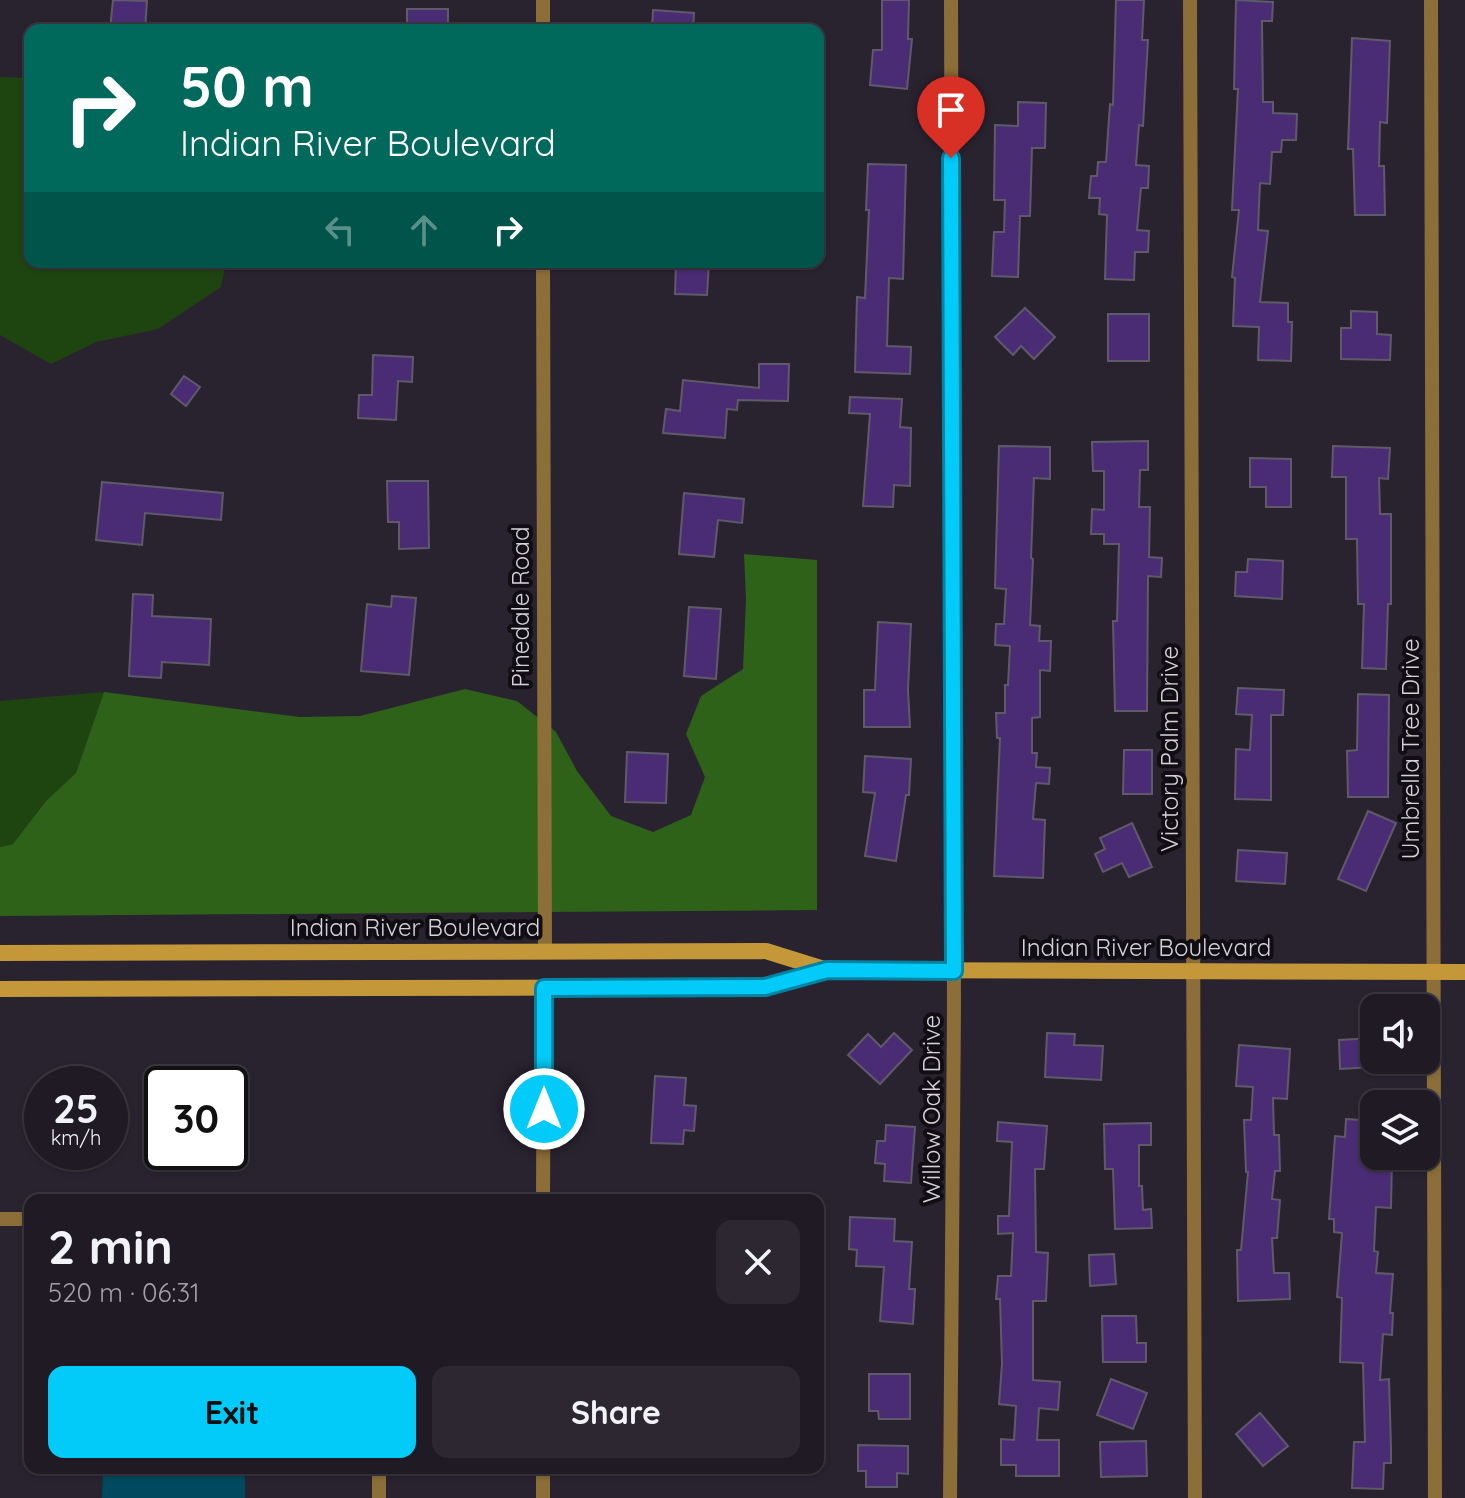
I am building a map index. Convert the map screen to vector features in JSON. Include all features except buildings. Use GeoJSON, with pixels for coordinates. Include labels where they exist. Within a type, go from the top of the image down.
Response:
{"type":"FeatureCollection","features":[{"type":"Feature","properties":{"kind":"main road","name":"Indian River Boulevard"},"geometry":{"type":"LineString","coordinates":[[4,955],[766,951],[827,970]]}},
{"type":"Feature","properties":{"kind":"main road","name":"Indian River Boulevard"},"geometry":{"type":"LineString","coordinates":[[0,989],[765,987],[827,970],[1465,972]]}},
{"type":"Feature","properties":{"kind":"street"},"geometry":{"type":"LineString","coordinates":[[543,0],[543,24]]}},
{"type":"Feature","properties":{"kind":"street","name":"Willow Oak Drive"},"geometry":{"type":"LineString","coordinates":[[950,1498],[954,971],[951,0]]}},
{"type":"Feature","properties":{"kind":"street","name":"Victory Palm Drive"},"geometry":{"type":"LineString","coordinates":[[1190,0],[1195,1498]]}},
{"type":"Feature","properties":{"kind":"street","name":"Umbrella Tree Drive"},"geometry":{"type":"LineString","coordinates":[[1431,0],[1435,1498]]}},
{"type":"Feature","properties":{"kind":"street","name":"Pinedale Road"},"geometry":{"type":"LineString","coordinates":[[543,268],[545,952]]}},
{"type":"Feature","properties":{"kind":"street"},"geometry":{"type":"LineString","coordinates":[[543,1194],[544,988]]}},
{"type":"Feature","properties":{"kind":"street"},"geometry":{"type":"LineString","coordinates":[[0,1219],[24,1219]]}},
{"type":"Feature","properties":{"kind":"street"},"geometry":{"type":"LineString","coordinates":[[379,1474],[379,1498]]}},
{"type":"Feature","properties":{"kind":"street"},"geometry":{"type":"LineString","coordinates":[[543,1474],[543,1498]]}},
{"type":"Feature","properties":{"kind":"green space"},"geometry":{"type":"Polygon","coordinates":[[[0,77],[24,78],[24,268],[225,268],[221,287],[158,329],[96,342],[51,364],[0,335],[0,77]]]}},
{"type":"Feature","properties":{"kind":"green space"},"geometry":{"type":"Polygon","coordinates":[[[744,554],[817,560],[817,910],[0,916],[0,847],[13,844],[46,801],[76,773],[104,692],[300,717],[360,716],[465,689],[517,701],[556,732],[577,771],[611,816],[653,832],[691,815],[705,777],[686,734],[701,696],[743,669],[744,554]]]}},
{"type":"Feature","properties":{"kind":"green space"},"geometry":{"type":"Polygon","coordinates":[[[104,692],[76,773],[46,801],[13,844],[0,847],[0,701],[104,692]]]}},
{"type":"Feature","properties":{"kind":"water"},"geometry":{"type":"Polygon","coordinates":[[[103,1474],[245,1474],[245,1498],[102,1498],[103,1474]]]}},
{"type":"Feature","properties":{"kind":"route"},"geometry":{"type":"LineString","coordinates":[[544,1109],[544,988],[765,987],[827,970],[954,971],[951,158]]}}]}
